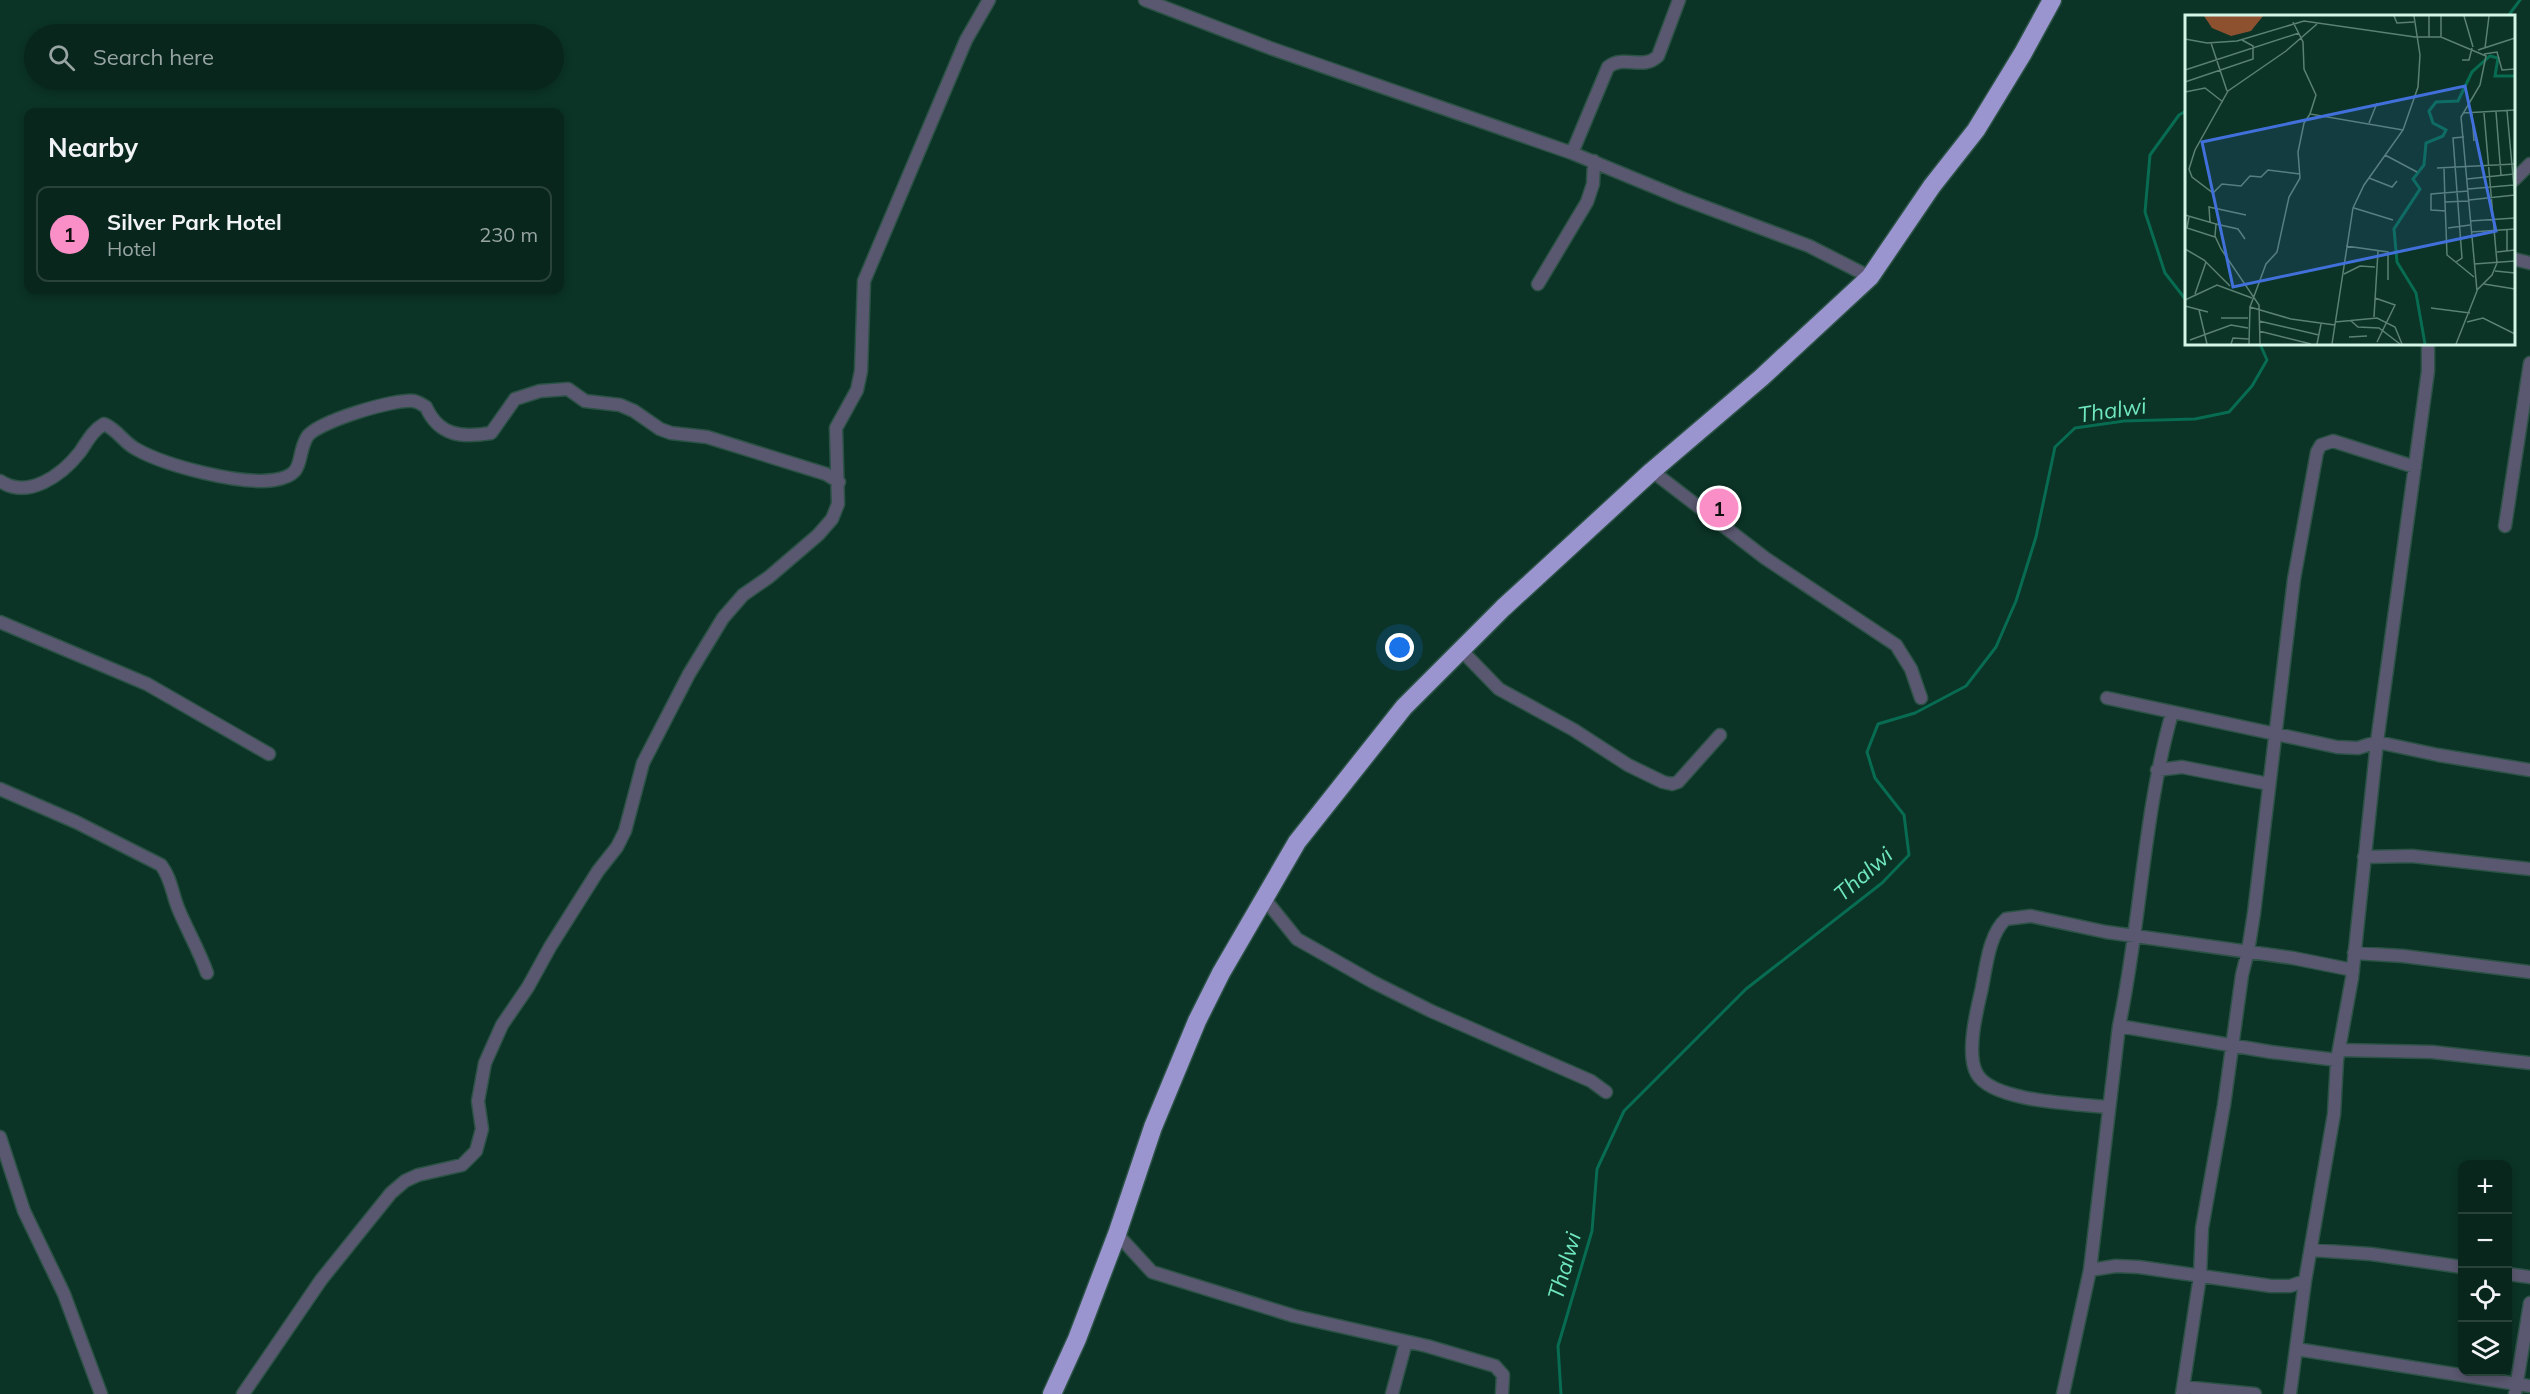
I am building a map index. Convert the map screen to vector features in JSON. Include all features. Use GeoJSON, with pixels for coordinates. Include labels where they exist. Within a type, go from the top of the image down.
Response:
{"type":"FeatureCollection","features":[{"type":"Feature","properties":{"kind":"highway"},"geometry":{"type":"LineString","coordinates":[[1052,1394],[1077,1339],[1117,1234],[1154,1126],[1197,1021],[1297,842],[1404,707],[1503,608],[1652,471],[1761,378],[1870,277],[1932,186],[1976,130],[2052,0]]}},
{"type":"Feature","properties":{"kind":"street"},"geometry":{"type":"LineString","coordinates":[[243,1394],[321,1280],[392,1193],[405,1181],[418,1175],[462,1165],[476,1151],[482,1129],[478,1101],[485,1063],[502,1025],[528,987],[550,947],[598,871],[617,847],[625,831],[643,763],[675,699],[723,618],[743,596],[812,541],[831,519],[838,504],[836,428],[857,390],[861,371],[864,281],[966,40],[989,0]]}},
{"type":"Feature","properties":{"kind":"street"},"geometry":{"type":"LineString","coordinates":[[1145,0],[1270,48],[1594,161],[1681,198],[1809,246],[1870,277]]}},
{"type":"Feature","properties":{"kind":"street"},"geometry":{"type":"LineString","coordinates":[[1572,153],[1608,67],[1622,61],[1648,63],[1653,61],[1658,56],[1678,0]]}},
{"type":"Feature","properties":{"kind":"street"},"geometry":{"type":"LineString","coordinates":[[1538,284],[1587,202],[1593,183],[1594,161]]}},
{"type":"Feature","properties":{"kind":"street"},"geometry":{"type":"LineString","coordinates":[[2515,179],[2530,164]]}},
{"type":"Feature","properties":{"kind":"street"},"geometry":{"type":"LineString","coordinates":[[2515,259],[2530,263]]}},
{"type":"Feature","properties":{"kind":"street"},"geometry":{"type":"LineString","coordinates":[[2290,1394],[2334,1114],[2338,1055],[2353,970],[2377,742],[2428,371],[2428,345]]}},
{"type":"Feature","properties":{"kind":"street"},"geometry":{"type":"LineString","coordinates":[[2505,526],[2530,363]]}},
{"type":"Feature","properties":{"kind":"street"},"geometry":{"type":"LineString","coordinates":[[0,481],[8,486],[30,487],[52,479],[78,454],[97,428],[104,424],[114,428],[126,443],[137,450],[173,464],[217,475],[271,481],[287,477],[298,468],[307,436],[319,427],[381,404],[414,401],[426,407],[432,420],[443,430],[459,435],[478,436],[491,433],[515,399],[540,391],[568,389],[585,401],[620,405],[671,433],[707,436],[826,474],[839,482]]}},
{"type":"Feature","properties":{"kind":"street"},"geometry":{"type":"LineString","coordinates":[[2255,1394],[2183,1390],[2200,1276],[2202,1228],[2233,1045],[2242,975],[2248,951],[2294,579],[2317,452],[2321,445],[2333,441],[2415,467]]}},
{"type":"Feature","properties":{"kind":"street"},"geometry":{"type":"LineString","coordinates":[[1652,471],[1765,558],[1896,645],[1911,669],[1921,698]]}},
{"type":"Feature","properties":{"kind":"street"},"geometry":{"type":"LineString","coordinates":[[0,622],[147,684],[269,753]]}},
{"type":"Feature","properties":{"kind":"street"},"geometry":{"type":"LineString","coordinates":[[1462,651],[1499,689],[1574,730],[1628,765],[1663,782],[1678,782],[1720,735]]}},
{"type":"Feature","properties":{"kind":"street"},"geometry":{"type":"LineString","coordinates":[[2108,699],[2348,749],[2377,742],[2438,755],[2530,770]]}},
{"type":"Feature","properties":{"kind":"street"},"geometry":{"type":"LineString","coordinates":[[2063,1394],[2090,1270],[2094,1224],[2106,1150],[2108,1107],[2135,936],[2149,816],[2157,770],[2172,713]]}},
{"type":"Feature","properties":{"kind":"street"},"geometry":{"type":"LineString","coordinates":[[2157,770],[2182,767],[2269,784]]}},
{"type":"Feature","properties":{"kind":"street"},"geometry":{"type":"LineString","coordinates":[[0,789],[75,822],[161,865],[169,876],[173,895],[196,943],[207,973]]}},
{"type":"Feature","properties":{"kind":"street"},"geometry":{"type":"LineString","coordinates":[[2364,857],[2412,856],[2530,869]]}},
{"type":"Feature","properties":{"kind":"street"},"geometry":{"type":"LineString","coordinates":[[1264,898],[1297,939],[1431,1011],[1591,1081],[1606,1092]]}},
{"type":"Feature","properties":{"kind":"street"},"geometry":{"type":"LineString","coordinates":[[2108,1107],[2025,1097],[1991,1086],[1975,1072],[1973,1033],[1993,942],[1999,926],[2006,919],[2031,916],[2135,936],[2248,951],[2353,970]]}},
{"type":"Feature","properties":{"kind":"street"},"geometry":{"type":"LineString","coordinates":[[2354,953],[2403,956],[2530,972]]}},
{"type":"Feature","properties":{"kind":"street"},"geometry":{"type":"LineString","coordinates":[[2119,1026],[2233,1045],[2338,1055],[2432,1052],[2530,1063]]}},
{"type":"Feature","properties":{"kind":"street"},"geometry":{"type":"LineString","coordinates":[[0,1137],[24,1211],[64,1294],[101,1394]]}},
{"type":"Feature","properties":{"kind":"street"},"geometry":{"type":"LineString","coordinates":[[1117,1234],[1152,1272],[1294,1316],[1406,1342],[1495,1366],[1503,1375],[1502,1394]]}},
{"type":"Feature","properties":{"kind":"street"},"geometry":{"type":"LineString","coordinates":[[2311,1250],[2371,1254],[2458,1267]]}},
{"type":"Feature","properties":{"kind":"street"},"geometry":{"type":"LineString","coordinates":[[2090,1270],[2116,1266],[2281,1287],[2306,1281]]}},
{"type":"Feature","properties":{"kind":"street"},"geometry":{"type":"LineString","coordinates":[[2512,1275],[2530,1277]]}},
{"type":"Feature","properties":{"kind":"street"},"geometry":{"type":"LineString","coordinates":[[2516,1389],[2530,1303]]}},
{"type":"Feature","properties":{"kind":"street"},"geometry":{"type":"LineString","coordinates":[[1392,1394],[1406,1342]]}},
{"type":"Feature","properties":{"kind":"street"},"geometry":{"type":"LineString","coordinates":[[2296,1349],[2516,1389],[2530,1386]]}},
{"type":"Feature","properties":{"kind":"waterway","name":"Thalwi"},"geometry":{"type":"LineString","coordinates":[[2509,15],[2520,0]]}},
{"type":"Feature","properties":{"kind":"waterway","name":"Thalwi"},"geometry":{"type":"LineString","coordinates":[[2185,112],[2179,115],[2150,155],[2145,212],[2165,273],[2185,299]]}},
{"type":"Feature","properties":{"kind":"waterway","name":"Thalwi"},"geometry":{"type":"LineString","coordinates":[[1561,1394],[1558,1346],[1592,1231],[1597,1169],[1624,1111],[1746,989],[1882,883],[1909,855],[1904,815],[1875,778],[1867,752],[1878,724],[1915,713],[1966,686],[1996,647],[2016,601],[2036,537],[2055,447],[2075,428],[2124,421],[2195,419],[2229,412],[2252,386],[2267,360],[2260,345]]}},
{"type":"Feature","properties":{"kind":"place","name":"Silver Park Hotel"},"geometry":{"type":"Point","coordinates":[1719,508]}}]}
